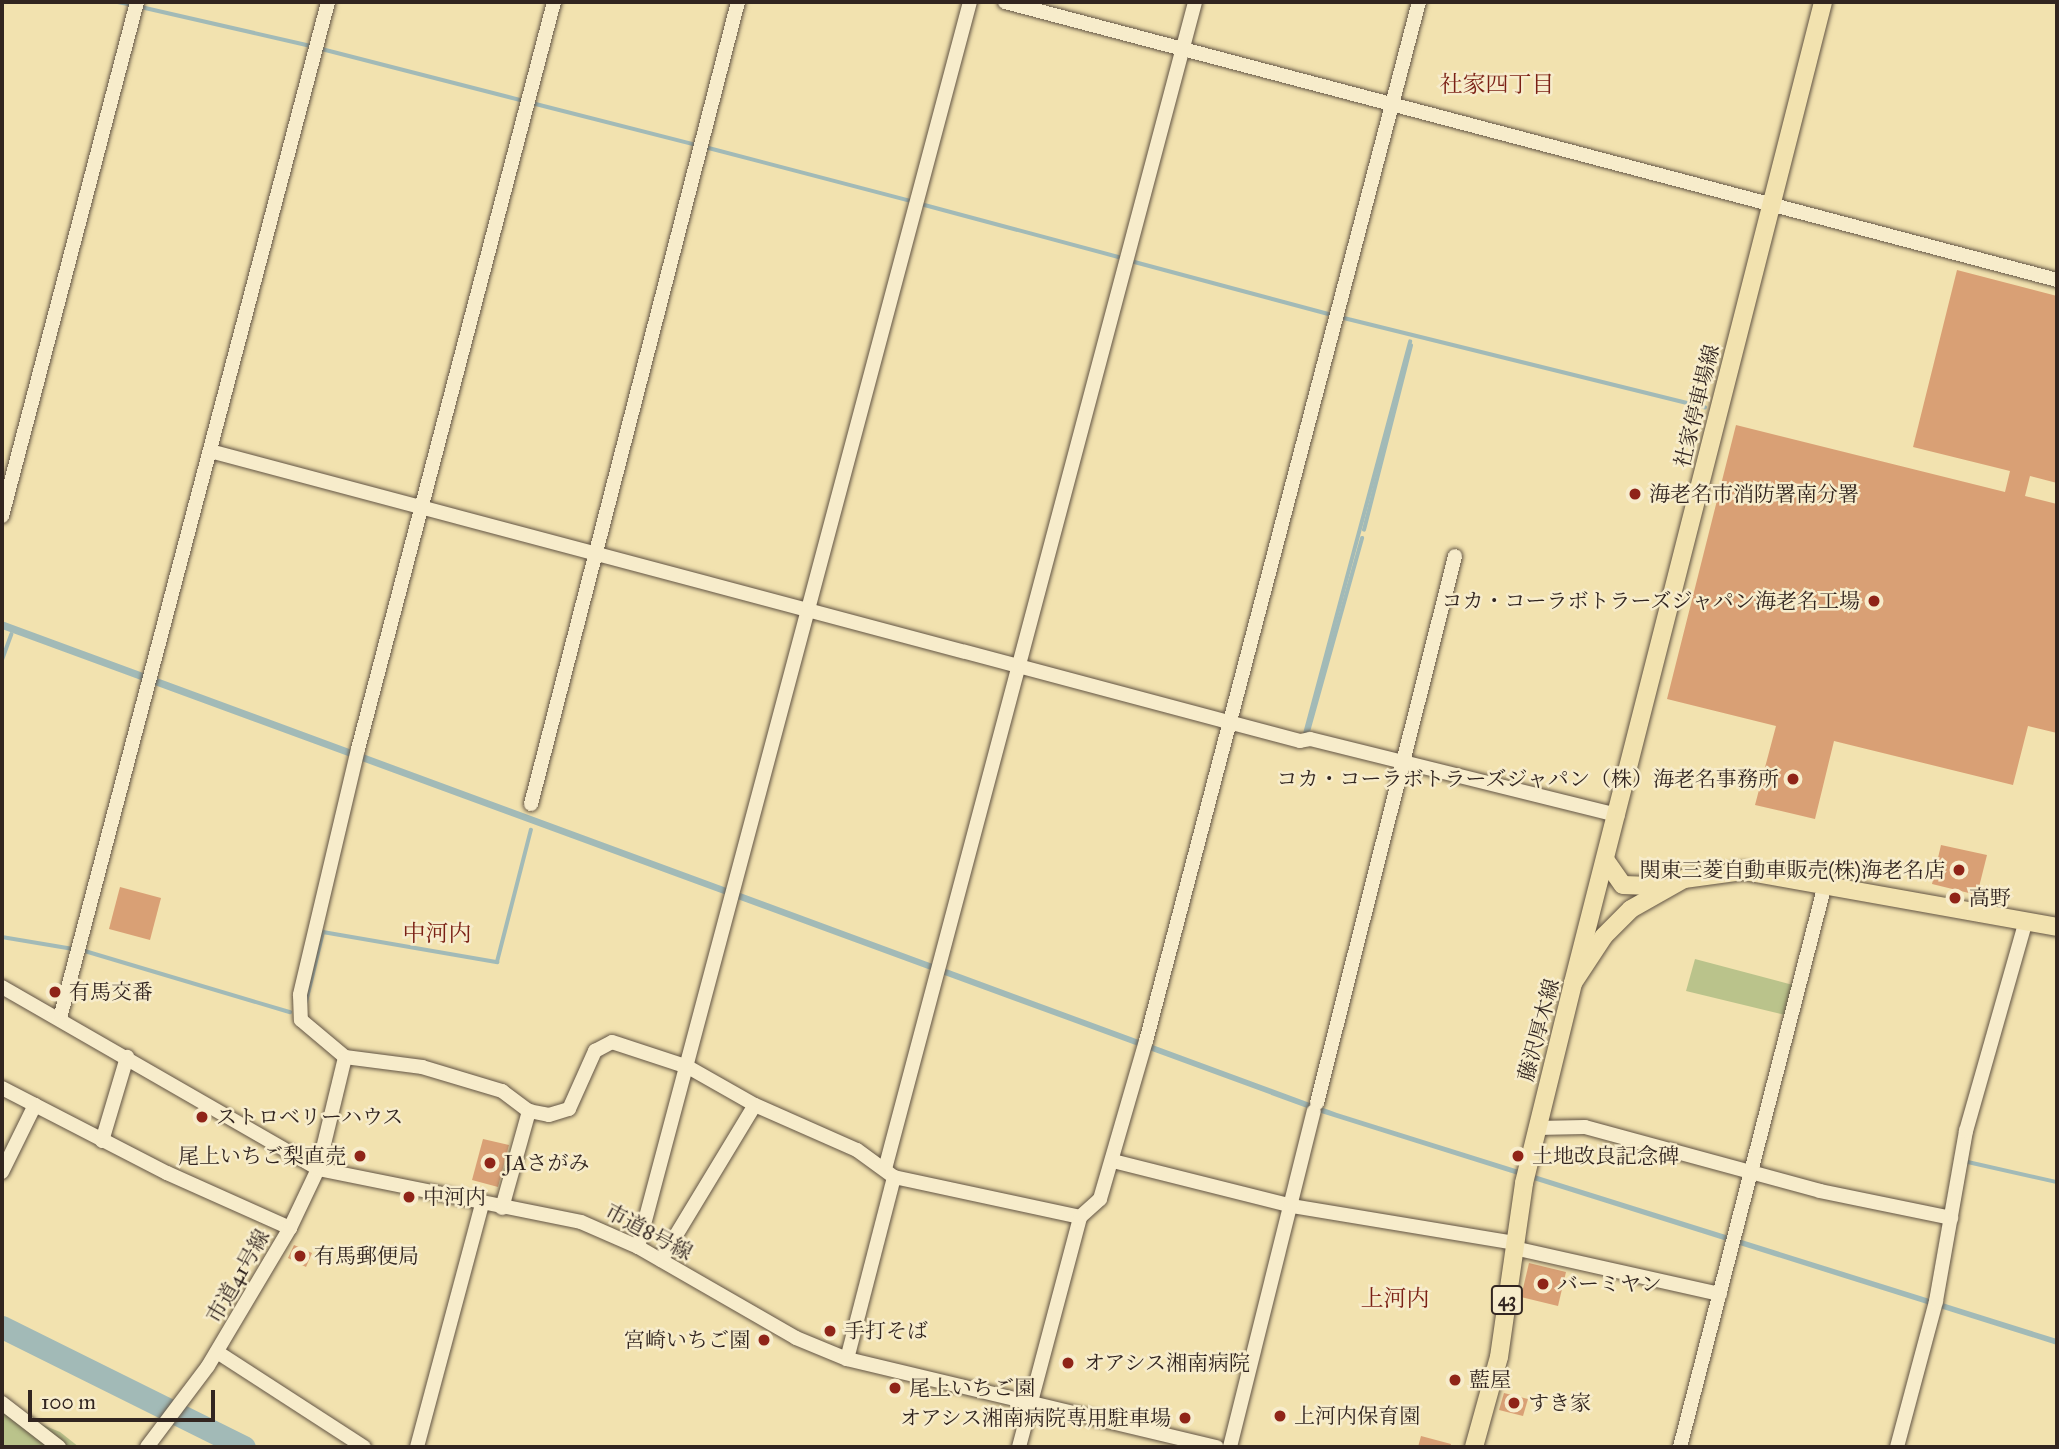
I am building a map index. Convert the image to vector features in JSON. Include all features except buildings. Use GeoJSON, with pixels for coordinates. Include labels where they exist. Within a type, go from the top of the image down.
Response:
{"type":"FeatureCollection","features":[{"type":"Feature","properties":{"kind":"main road","name":"社家停車場線"},"geometry":{"type":"LineString","coordinates":[[1573,983],[1618,816],[1823,2]]}},
{"type":"Feature","properties":{"kind":"main road"},"geometry":{"type":"LineString","coordinates":[[1606,861],[1616,880],[1628,887],[1665,885]]}},
{"type":"Feature","properties":{"kind":"main road","name":"藤沢厚木線"},"geometry":{"type":"LineString","coordinates":[[1474,1447],[1499,1357],[1526,1177],[1573,983],[1604,936],[1632,909],[1665,885],[1728,871],[1826,881],[2057,927]]}},
{"type":"Feature","properties":{"kind":"main road"},"geometry":{"type":"LineString","coordinates":[[1597,893],[1609,910],[1632,909]]}},
{"type":"Feature","properties":{"kind":"street"},"geometry":{"type":"LineString","coordinates":[[60,1018],[328,2]]}},
{"type":"Feature","properties":{"kind":"street"},"geometry":{"type":"LineString","coordinates":[[554,2],[356,756],[299,1008],[308,1028],[345,1057],[392,1060],[467,1080],[517,1098],[529,1111],[555,1115],[569,1109],[595,1051],[607,1042],[688,1067],[755,1105],[857,1150],[889,1173],[1080,1217]]}},
{"type":"Feature","properties":{"kind":"street"},"geometry":{"type":"LineString","coordinates":[[531,804],[738,2]]}},
{"type":"Feature","properties":{"kind":"street"},"geometry":{"type":"LineString","coordinates":[[638,1247],[736,895],[970,2]]}},
{"type":"Feature","properties":{"kind":"street"},"geometry":{"type":"LineString","coordinates":[[1005,2],[1391,108],[2057,281]]}},
{"type":"Feature","properties":{"kind":"street"},"geometry":{"type":"LineString","coordinates":[[847,1359],[938,967],[1021,667],[1195,2]]}},
{"type":"Feature","properties":{"kind":"street"},"geometry":{"type":"LineString","coordinates":[[1019,1447],[1080,1217],[1096,1207],[1113,1161],[1232,722],[1419,2]]}},
{"type":"Feature","properties":{"kind":"street"},"geometry":{"type":"LineString","coordinates":[[2,516],[136,6]]}},
{"type":"Feature","properties":{"kind":"street"},"geometry":{"type":"LineString","coordinates":[[210,452],[1232,722],[1618,816]]}},
{"type":"Feature","properties":{"kind":"street"},"geometry":{"type":"LineString","coordinates":[[1230,1447],[1455,556]]}},
{"type":"Feature","properties":{"kind":"street"},"geometry":{"type":"LineString","coordinates":[[1680,1447],[1826,881]]}},
{"type":"Feature","properties":{"kind":"street"},"geometry":{"type":"LineString","coordinates":[[1896,1447],[1935,1304],[1969,1119],[2026,921]]}},
{"type":"Feature","properties":{"kind":"street","name":"市道8号線"},"geometry":{"type":"LineString","coordinates":[[2,987],[318,1169],[482,1205],[581,1222],[638,1247],[796,1338],[847,1359],[1030,1405],[1217,1447]]}},
{"type":"Feature","properties":{"kind":"street"},"geometry":{"type":"LineString","coordinates":[[102,1141],[127,1057]]}},
{"type":"Feature","properties":{"kind":"street","name":"市道41号線"},"geometry":{"type":"LineString","coordinates":[[147,1447],[187,1399],[290,1228],[318,1169],[345,1057]]}},
{"type":"Feature","properties":{"kind":"street"},"geometry":{"type":"LineString","coordinates":[[2,1088],[102,1141],[290,1228]]}},
{"type":"Feature","properties":{"kind":"street"},"geometry":{"type":"LineString","coordinates":[[2,1172],[35,1105]]}},
{"type":"Feature","properties":{"kind":"street"},"geometry":{"type":"LineString","coordinates":[[661,1260],[755,1105]]}},
{"type":"Feature","properties":{"kind":"street"},"geometry":{"type":"LineString","coordinates":[[502,1208],[529,1111]]}},
{"type":"Feature","properties":{"kind":"street"},"geometry":{"type":"LineString","coordinates":[[1537,1128],[1586,1126],[1752,1173],[1951,1218]]}},
{"type":"Feature","properties":{"kind":"street"},"geometry":{"type":"LineString","coordinates":[[1113,1161],[1292,1206],[1514,1245],[1720,1294]]}},
{"type":"Feature","properties":{"kind":"street"},"geometry":{"type":"LineString","coordinates":[[417,1447],[482,1205]]}},
{"type":"Feature","properties":{"kind":"street"},"geometry":{"type":"LineString","coordinates":[[217,1352],[364,1447]]}},
{"type":"Feature","properties":{"kind":"street"},"geometry":{"type":"LineString","coordinates":[[2,1404],[59,1447]]}},
{"type":"Feature","properties":{"kind":"green space"},"geometry":{"type":"Polygon","coordinates":[[[1695,959],[1793,985],[1785,1015],[1686,991],[1695,959]]]}},
{"type":"Feature","properties":{"kind":"green space"},"geometry":{"type":"Polygon","coordinates":[[[2,1408],[60,1432],[79,1447],[2,1447],[2,1408]]]}},
{"type":"Feature","properties":{"kind":"water"},"geometry":{"type":"Polygon","coordinates":[[[2,621],[1337,1113],[2057,1339],[2057,1345],[1318,1112],[2,629],[2,621]]]}},
{"type":"Feature","properties":{"kind":"waterway"},"geometry":{"type":"LineString","coordinates":[[118,2],[133,5]]}},
{"type":"Feature","properties":{"kind":"waterway"},"geometry":{"type":"LineString","coordinates":[[141,7],[311,46]]}},
{"type":"Feature","properties":{"kind":"waterway"},"geometry":{"type":"LineString","coordinates":[[318,48],[524,101]]}},
{"type":"Feature","properties":{"kind":"waterway"},"geometry":{"type":"LineString","coordinates":[[532,103],[697,145]]}},
{"type":"Feature","properties":{"kind":"waterway"},"geometry":{"type":"LineString","coordinates":[[705,147],[914,202]]}},
{"type":"Feature","properties":{"kind":"waterway"},"geometry":{"type":"LineString","coordinates":[[921,204],[1123,258]]}},
{"type":"Feature","properties":{"kind":"waterway"},"geometry":{"type":"LineString","coordinates":[[1131,261],[1333,315]]}},
{"type":"Feature","properties":{"kind":"waterway"},"geometry":{"type":"LineString","coordinates":[[1340,317],[1705,407]]}},
{"type":"Feature","properties":{"kind":"waterway"},"geometry":{"type":"LineString","coordinates":[[1305,734],[1410,342]]}},
{"type":"Feature","properties":{"kind":"waterway"},"geometry":{"type":"LineString","coordinates":[[1364,530],[1411,346]]}},
{"type":"Feature","properties":{"kind":"waterway"},"geometry":{"type":"LineString","coordinates":[[1308,732],[1362,538]]}},
{"type":"Feature","properties":{"kind":"waterway"},"geometry":{"type":"LineString","coordinates":[[2,660],[11,635]]}},
{"type":"Feature","properties":{"kind":"waterway"},"geometry":{"type":"LineString","coordinates":[[306,1002],[323,932],[497,962],[531,830]]}},
{"type":"Feature","properties":{"kind":"waterway"},"geometry":{"type":"LineString","coordinates":[[2,937],[73,949]]}},
{"type":"Feature","properties":{"kind":"waterway"},"geometry":{"type":"LineString","coordinates":[[85,951],[290,1012]]}},
{"type":"Feature","properties":{"kind":"waterway"},"geometry":{"type":"LineString","coordinates":[[1968,1162],[2057,1182]]}},
{"type":"Feature","properties":{"kind":"waterway"},"geometry":{"type":"LineString","coordinates":[[2,1327],[244,1447]]}},
{"type":"Feature","properties":{"kind":"place","name":"海老名市消防署南分署"},"geometry":{"type":"Point","coordinates":[1635,494]}},
{"type":"Feature","properties":{"kind":"place","name":"コカ・コーラボトラーズジャパン海老名工場"},"geometry":{"type":"Point","coordinates":[1874,601]}},
{"type":"Feature","properties":{"kind":"place","name":"コカ・コーラボトラーズジャパン（株）海老名事務所"},"geometry":{"type":"Point","coordinates":[1793,779]}},
{"type":"Feature","properties":{"kind":"place","name":"関東三菱自動車販売(株)海老名店"},"geometry":{"type":"Point","coordinates":[1959,870]}},
{"type":"Feature","properties":{"kind":"place","name":"高野"},"geometry":{"type":"Point","coordinates":[1955,898]}},
{"type":"Feature","properties":{"kind":"place","name":"有馬交番"},"geometry":{"type":"Point","coordinates":[55,992]}},
{"type":"Feature","properties":{"kind":"place","name":"ストロベリーハウス"},"geometry":{"type":"Point","coordinates":[202,1117]}},
{"type":"Feature","properties":{"kind":"place","name":"尾上いちご梨直売"},"geometry":{"type":"Point","coordinates":[360,1156]}},
{"type":"Feature","properties":{"kind":"place","name":"土地改良記念碑"},"geometry":{"type":"Point","coordinates":[1518,1156]}},
{"type":"Feature","properties":{"kind":"place","name":"JAさがみ"},"geometry":{"type":"Point","coordinates":[490,1163]}},
{"type":"Feature","properties":{"kind":"place","name":"中河内"},"geometry":{"type":"Point","coordinates":[409,1197]}},
{"type":"Feature","properties":{"kind":"place","name":"有馬郵便局"},"geometry":{"type":"Point","coordinates":[300,1256]}},
{"type":"Feature","properties":{"kind":"place","name":"バーミヤン"},"geometry":{"type":"Point","coordinates":[1543,1284]}},
{"type":"Feature","properties":{"kind":"place","name":"手打そば"},"geometry":{"type":"Point","coordinates":[830,1331]}},
{"type":"Feature","properties":{"kind":"place","name":"宮崎いちご園"},"geometry":{"type":"Point","coordinates":[764,1340]}},
{"type":"Feature","properties":{"kind":"place","name":"オアシス湘南病院"},"geometry":{"type":"Point","coordinates":[1068,1363]}},
{"type":"Feature","properties":{"kind":"place","name":"藍屋"},"geometry":{"type":"Point","coordinates":[1455,1380]}},
{"type":"Feature","properties":{"kind":"place","name":"尾上いちご園"},"geometry":{"type":"Point","coordinates":[895,1388]}},
{"type":"Feature","properties":{"kind":"place","name":"すき家"},"geometry":{"type":"Point","coordinates":[1514,1403]}},
{"type":"Feature","properties":{"kind":"place","name":"上河内保育園"},"geometry":{"type":"Point","coordinates":[1280,1416]}},
{"type":"Feature","properties":{"kind":"place","name":"オアシス湘南病院専用駐車場"},"geometry":{"type":"Point","coordinates":[1185,1418]}},
{"type":"Feature","properties":{"kind":"district","name":"社家四丁目"},"geometry":{"type":"Point","coordinates":[1497,84]}},
{"type":"Feature","properties":{"kind":"district","name":"中河内"},"geometry":{"type":"Point","coordinates":[437,933]}},
{"type":"Feature","properties":{"kind":"district","name":"上河内"},"geometry":{"type":"Point","coordinates":[1395,1298]}}]}
